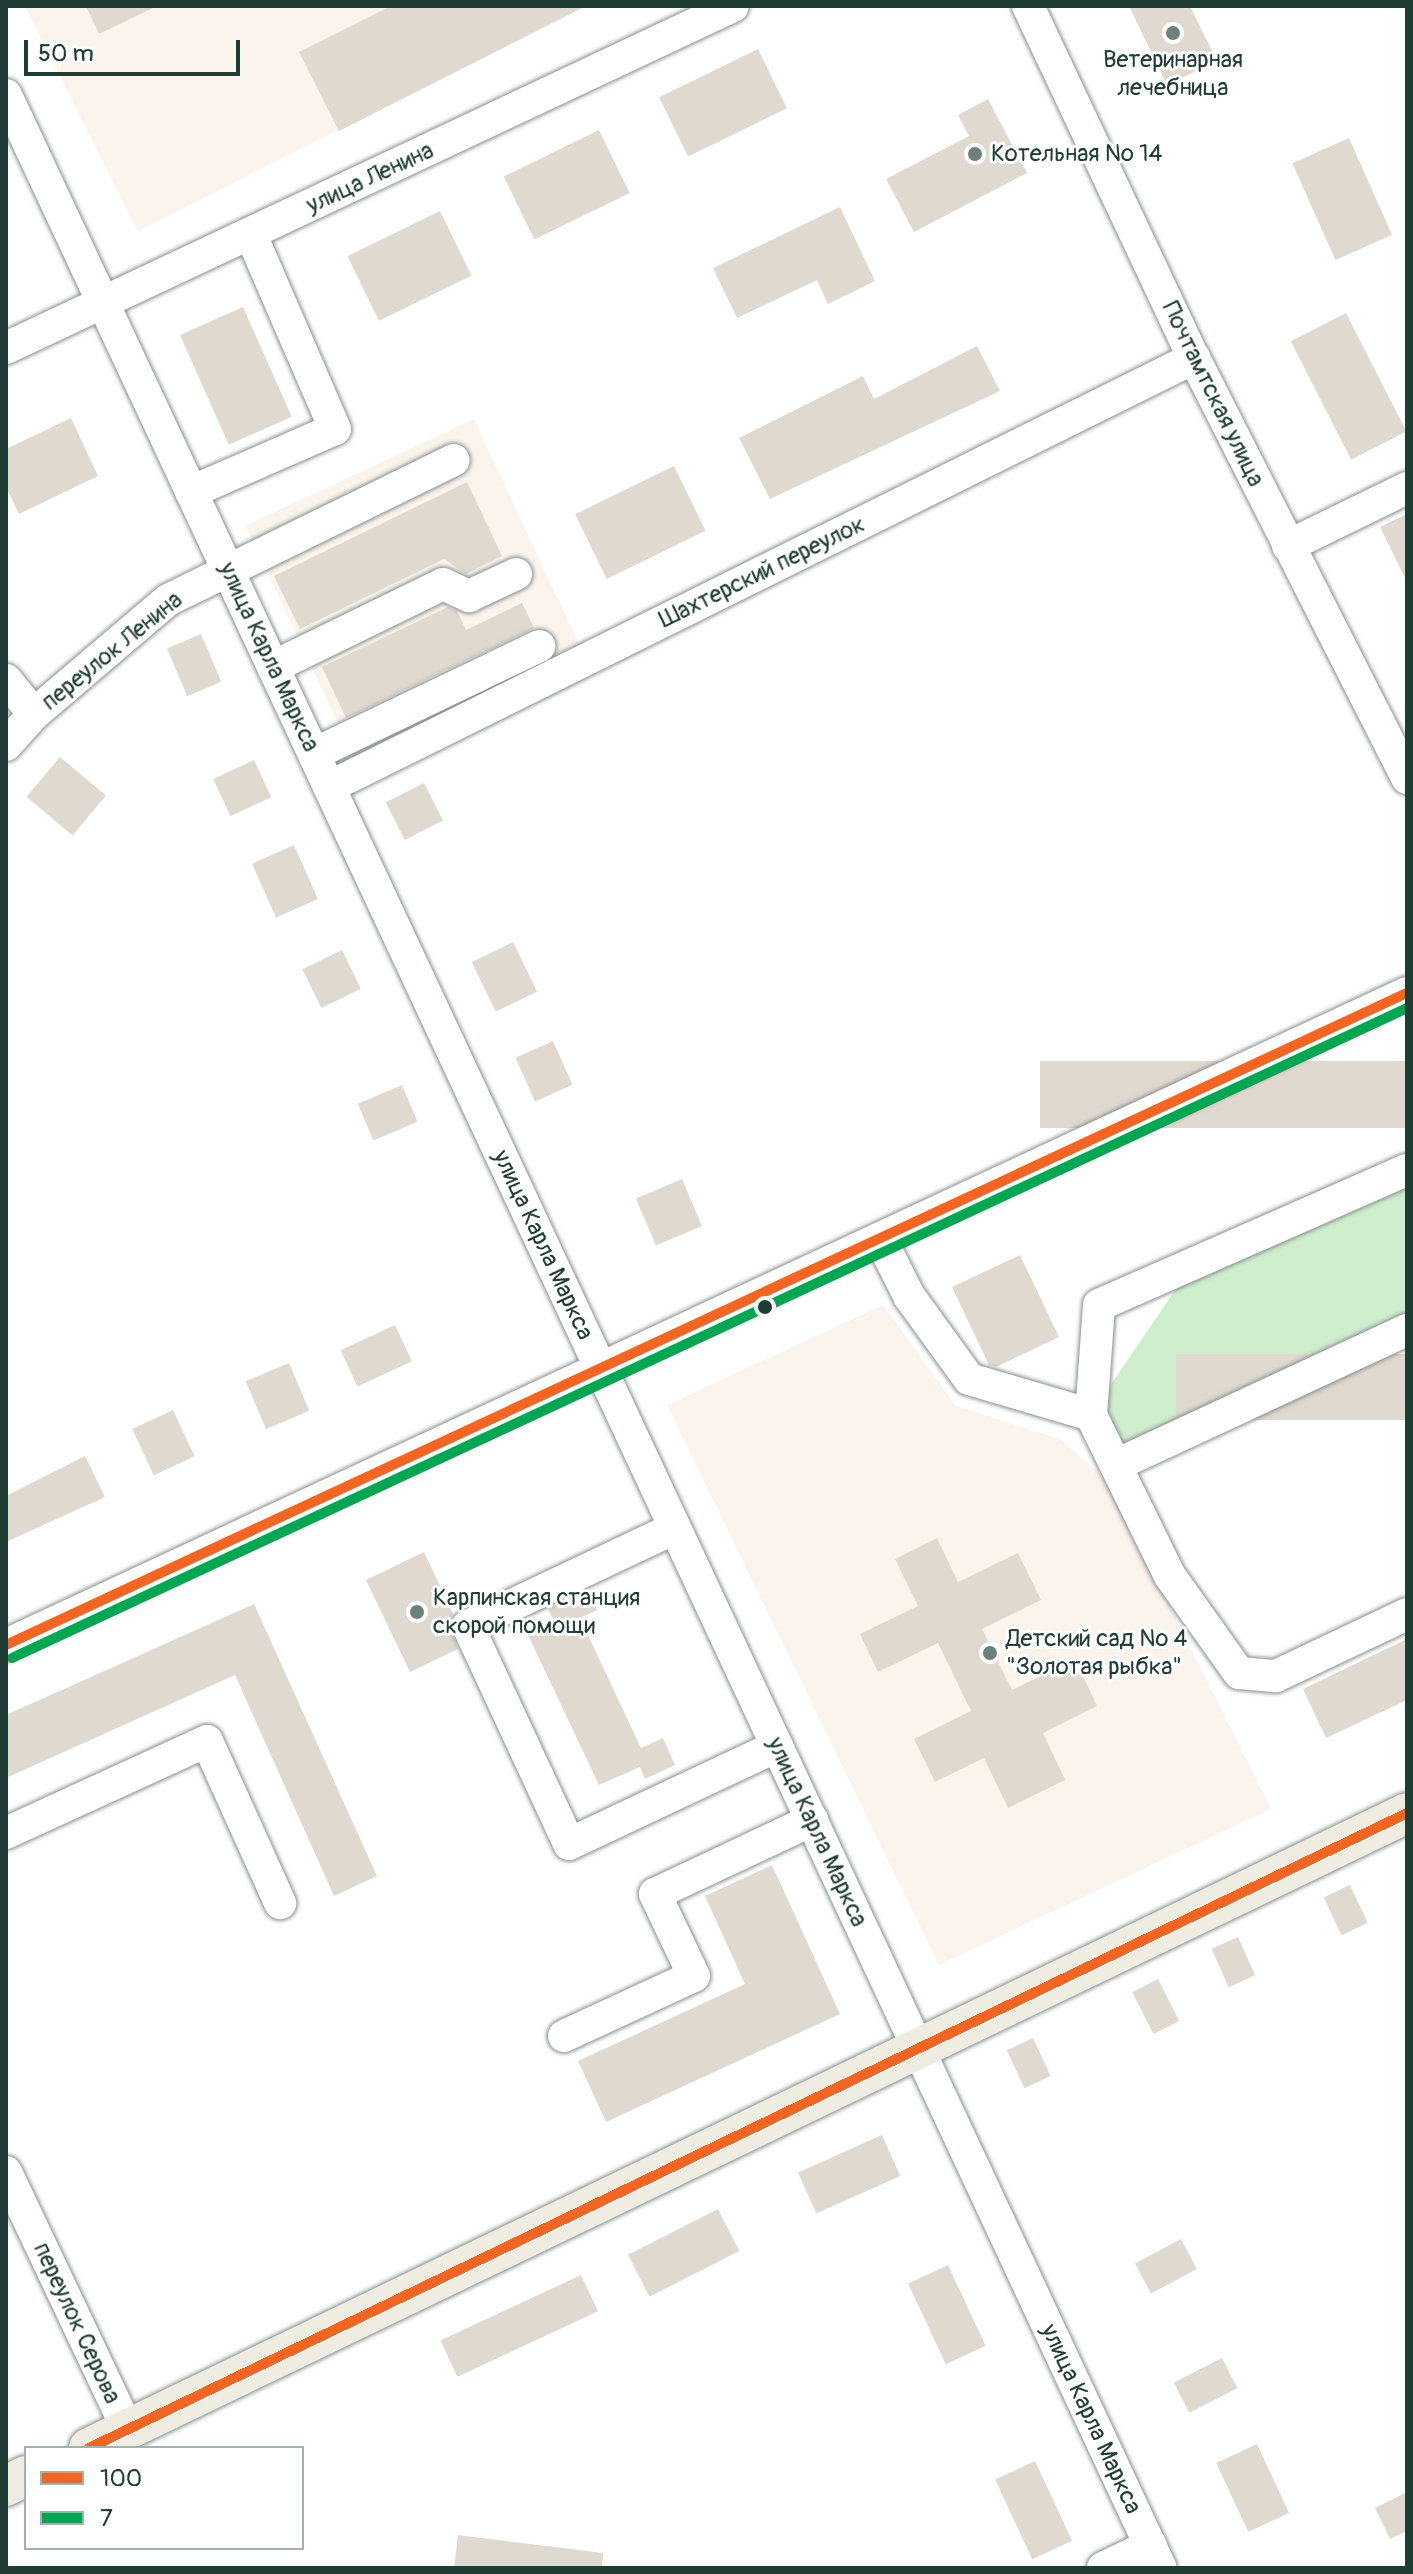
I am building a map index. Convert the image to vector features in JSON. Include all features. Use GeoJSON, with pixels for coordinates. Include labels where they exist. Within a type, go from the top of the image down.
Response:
{"type":"FeatureCollection","features":[{"type":"Feature","properties":{"kind":"main road"},"geometry":{"type":"LineString","coordinates":[[93,2446],[920,2051],[1407,1813]]}},
{"type":"Feature","properties":{"kind":"main road"},"geometry":{"type":"LineString","coordinates":[[6,2486],[24,2477]]}},
{"type":"Feature","properties":{"kind":"street","name":"улица Ленина"},"geometry":{"type":"LineString","coordinates":[[6,348],[733,6]]}},
{"type":"Feature","properties":{"kind":"street","name":"Почтамтская улица"},"geometry":{"type":"LineString","coordinates":[[1028,6],[1194,358],[1407,778]]}},
{"type":"Feature","properties":{"kind":"street","name":"улица Карла Маркса"},"geometry":{"type":"LineString","coordinates":[[6,95],[1156,2557]]}},
{"type":"Feature","properties":{"kind":"street"},"geometry":{"type":"LineString","coordinates":[[191,492],[335,429],[251,235]]}},
{"type":"Feature","properties":{"kind":"street","name":"Шахтерский переулок"},"geometry":{"type":"LineString","coordinates":[[329,787],[1194,358]]}},
{"type":"Feature","properties":{"kind":"street","name":"переулок Ленина"},"geometry":{"type":"LineString","coordinates":[[6,745],[34,714],[168,600],[454,460]]}},
{"type":"Feature","properties":{"kind":"street"},"geometry":{"type":"LineString","coordinates":[[1288,546],[1407,488]]}},
{"type":"Feature","properties":{"kind":"street"},"geometry":{"type":"LineString","coordinates":[[273,667],[443,584],[469,596],[516,574]]}},
{"type":"Feature","properties":{"kind":"street"},"geometry":{"type":"LineString","coordinates":[[314,754],[539,646]]}},
{"type":"Feature","properties":{"kind":"street"},"geometry":{"type":"LineString","coordinates":[[6,680],[34,714]]}},
{"type":"Feature","properties":{"kind":"street"},"geometry":{"type":"LineString","coordinates":[[6,1645],[1407,993]]}},
{"type":"Feature","properties":{"kind":"street"},"geometry":{"type":"LineString","coordinates":[[1407,1170],[1099,1305],[1091,1415],[1170,1576],[1239,1673],[1276,1676],[1407,1614]]}},
{"type":"Feature","properties":{"kind":"street"},"geometry":{"type":"LineString","coordinates":[[881,1240],[909,1296],[969,1379],[1091,1415]]}},
{"type":"Feature","properties":{"kind":"street"},"geometry":{"type":"LineString","coordinates":[[1116,1465],[1407,1330]]}},
{"type":"Feature","properties":{"kind":"street"},"geometry":{"type":"LineString","coordinates":[[675,1528],[468,1626],[569,1844],[777,1746]]}},
{"type":"Feature","properties":{"kind":"street"},"geometry":{"type":"LineString","coordinates":[[6,1833],[207,1741],[280,1903]]}},
{"type":"Feature","properties":{"kind":"street"},"geometry":{"type":"LineString","coordinates":[[564,2036],[694,1976],[655,1894],[812,1820]]}},
{"type":"Feature","properties":{"kind":"street","name":"переулок Серова"},"geometry":{"type":"LineString","coordinates":[[6,2172],[128,2430]]}},
{"type":"Feature","properties":{"kind":"street"},"geometry":{"type":"LineString","coordinates":[[1103,2568],[1156,2557]]}},
{"type":"Feature","properties":{"kind":"shaded area"},"geometry":{"type":"Polygon","coordinates":[[[25,6],[586,6],[138,231],[25,6]]]}},
{"type":"Feature","properties":{"kind":"shaded area"},"geometry":{"type":"Polygon","coordinates":[[[474,419],[583,653],[355,759],[246,525],[474,419]]]}},
{"type":"Feature","properties":{"kind":"shaded area","name":"Детский сад № 4 \"Золотая рыбка\""},"geometry":{"type":"Polygon","coordinates":[[[883,1305],[956,1406],[1060,1439],[1106,1479],[1271,1809],[939,1965],[667,1405],[883,1305]]]}},
{"type":"Feature","properties":{"kind":"green space"},"geometry":{"type":"Polygon","coordinates":[[[1407,1177],[1407,1320],[1124,1450],[1099,1402],[1182,1280],[1407,1177]]]}},
{"type":"Feature","properties":{"kind":"building"},"geometry":{"type":"Polygon","coordinates":[[[86,6],[157,6],[99,34],[86,6]]]}},
{"type":"Feature","properties":{"kind":"building"},"geometry":{"type":"Polygon","coordinates":[[[391,6],[586,6],[339,131],[299,52],[391,6]]]}},
{"type":"Feature","properties":{"kind":"building","name":"Ветеринарная лечебница"},"geometry":{"type":"Polygon","coordinates":[[[1129,6],[1190,6],[1217,61],[1167,85],[1129,6]]]}},
{"type":"Feature","properties":{"kind":"building"},"geometry":{"type":"Polygon","coordinates":[[[758,49],[787,108],[688,157],[659,97],[758,49]]]}},
{"type":"Feature","properties":{"kind":"building","name":"Котельная № 14"},"geometry":{"type":"Polygon","coordinates":[[[988,99],[1027,173],[914,232],[886,179],[969,136],[958,115],[988,99]]]}},
{"type":"Feature","properties":{"kind":"building"},"geometry":{"type":"Polygon","coordinates":[[[599,130],[630,193],[534,239],[504,176],[599,130]]]}},
{"type":"Feature","properties":{"kind":"building"},"geometry":{"type":"Polygon","coordinates":[[[1349,138],[1392,235],[1335,260],[1292,163],[1349,138]]]}},
{"type":"Feature","properties":{"kind":"building"},"geometry":{"type":"Polygon","coordinates":[[[840,207],[875,281],[828,304],[817,280],[737,318],[713,268],[840,207]]]}},
{"type":"Feature","properties":{"kind":"building"},"geometry":{"type":"Polygon","coordinates":[[[440,211],[472,276],[379,321],[347,256],[440,211]]]}},
{"type":"Feature","properties":{"kind":"building"},"geometry":{"type":"Polygon","coordinates":[[[243,307],[292,417],[229,445],[180,335],[243,307]]]}},
{"type":"Feature","properties":{"kind":"building"},"geometry":{"type":"Polygon","coordinates":[[[1346,313],[1406,432],[1351,460],[1291,341],[1346,313]]]}},
{"type":"Feature","properties":{"kind":"building"},"geometry":{"type":"Polygon","coordinates":[[[977,346],[1000,391],[770,499],[739,438],[863,376],[874,399],[977,346]]]}},
{"type":"Feature","properties":{"kind":"building"},"geometry":{"type":"Polygon","coordinates":[[[71,418],[98,476],[19,514],[6,487],[6,449],[71,418]]]}},
{"type":"Feature","properties":{"kind":"building"},"geometry":{"type":"Polygon","coordinates":[[[674,466],[706,531],[607,579],[575,514],[674,466]]]}},
{"type":"Feature","properties":{"kind":"building"},"geometry":{"type":"Polygon","coordinates":[[[467,482],[502,556],[466,574],[444,559],[300,629],[274,576],[467,482]]]}},
{"type":"Feature","properties":{"kind":"building"},"geometry":{"type":"Polygon","coordinates":[[[1407,514],[1407,582],[1380,527],[1407,514]]]}},
{"type":"Feature","properties":{"kind":"building"},"geometry":{"type":"Polygon","coordinates":[[[522,603],[534,628],[346,718],[322,667],[448,607],[457,611],[466,630],[522,603]]]}},
{"type":"Feature","properties":{"kind":"building"},"geometry":{"type":"Polygon","coordinates":[[[201,634],[221,682],[187,696],[167,648],[201,634]]]}},
{"type":"Feature","properties":{"kind":"building"},"geometry":{"type":"Polygon","coordinates":[[[60,757],[106,796],[73,835],[27,797],[60,757]]]}},
{"type":"Feature","properties":{"kind":"building"},"geometry":{"type":"Polygon","coordinates":[[[254,760],[271,797],[231,816],[213,779],[254,760]]]}},
{"type":"Feature","properties":{"kind":"building"},"geometry":{"type":"Polygon","coordinates":[[[424,783],[443,820],[405,840],[386,803],[424,783]]]}},
{"type":"Feature","properties":{"kind":"building"},"geometry":{"type":"Polygon","coordinates":[[[294,845],[318,899],[276,918],[252,864],[294,845]]]}},
{"type":"Feature","properties":{"kind":"building"},"geometry":{"type":"Polygon","coordinates":[[[513,942],[537,991],[496,1012],[472,962],[513,942]]]}},
{"type":"Feature","properties":{"kind":"building"},"geometry":{"type":"Polygon","coordinates":[[[342,950],[361,989],[321,1008],[302,969],[342,950]]]}},
{"type":"Feature","properties":{"kind":"building"},"geometry":{"type":"Polygon","coordinates":[[[553,1041],[573,1085],[535,1102],[516,1058],[553,1041]]]}},
{"type":"Feature","properties":{"kind":"building"},"geometry":{"type":"Polygon","coordinates":[[[1040,1061],[1407,1061],[1407,1128],[1040,1128],[1040,1061]]]}},
{"type":"Feature","properties":{"kind":"building"},"geometry":{"type":"Polygon","coordinates":[[[402,1085],[418,1122],[373,1141],[358,1104],[402,1085]]]}},
{"type":"Feature","properties":{"kind":"building"},"geometry":{"type":"Polygon","coordinates":[[[682,1179],[702,1226],[656,1245],[636,1199],[682,1179]]]}},
{"type":"Feature","properties":{"kind":"building"},"geometry":{"type":"Polygon","coordinates":[[[1020,1255],[1059,1337],[996,1367],[989,1365],[952,1287],[1020,1255]]]}},
{"type":"Feature","properties":{"kind":"building"},"geometry":{"type":"Polygon","coordinates":[[[395,1325],[412,1361],[358,1387],[341,1350],[395,1325]]]}},
{"type":"Feature","properties":{"kind":"building"},"geometry":{"type":"Polygon","coordinates":[[[1176,1354],[1407,1354],[1407,1420],[1176,1420],[1176,1354]]]}},
{"type":"Feature","properties":{"kind":"building"},"geometry":{"type":"Polygon","coordinates":[[[289,1363],[309,1411],[266,1429],[246,1381],[289,1363]]]}},
{"type":"Feature","properties":{"kind":"building"},"geometry":{"type":"Polygon","coordinates":[[[173,1410],[195,1456],[154,1475],[132,1429],[173,1410]]]}},
{"type":"Feature","properties":{"kind":"building"},"geometry":{"type":"Polygon","coordinates":[[[85,1456],[105,1497],[6,1542],[6,1496],[85,1456]]]}},
{"type":"Feature","properties":{"kind":"building"},"geometry":{"type":"Polygon","coordinates":[[[937,1538],[958,1582],[1018,1553],[1041,1600],[982,1629],[1012,1690],[1075,1659],[1097,1706],[1043,1733],[1065,1780],[1008,1808],[984,1758],[935,1782],[914,1739],[971,1711],[938,1643],[878,1672],[860,1634],[918,1606],[895,1559],[937,1538]]]}},
{"type":"Feature","properties":{"kind":"building","name":"Карпинская станция скорой помощи"},"geometry":{"type":"Polygon","coordinates":[[[424,1552],[453,1614],[449,1625],[458,1649],[410,1672],[366,1580],[424,1552]]]}},
{"type":"Feature","properties":{"kind":"building"},"geometry":{"type":"Polygon","coordinates":[[[588,1590],[597,1610],[580,1618],[641,1748],[663,1738],[675,1765],[645,1779],[640,1767],[599,1785],[527,1633],[554,1621],[548,1609],[588,1590]]]}},
{"type":"Feature","properties":{"kind":"building"},"geometry":{"type":"Polygon","coordinates":[[[254,1604],[377,1876],[334,1896],[235,1675],[6,1778],[6,1715],[254,1604]]]}},
{"type":"Feature","properties":{"kind":"building"},"geometry":{"type":"Polygon","coordinates":[[[1407,1639],[1407,1700],[1326,1738],[1303,1689],[1407,1639]]]}},
{"type":"Feature","properties":{"kind":"building"},"geometry":{"type":"Polygon","coordinates":[[[772,1865],[840,2014],[606,2122],[578,2061],[745,1984],[705,1896],[772,1865]]]}},
{"type":"Feature","properties":{"kind":"building"},"geometry":{"type":"Polygon","coordinates":[[[1350,1885],[1368,1923],[1341,1935],[1324,1897],[1350,1885]]]}},
{"type":"Feature","properties":{"kind":"building"},"geometry":{"type":"Polygon","coordinates":[[[1238,1937],[1255,1975],[1229,1987],[1212,1949],[1238,1937]]]}},
{"type":"Feature","properties":{"kind":"building"},"geometry":{"type":"Polygon","coordinates":[[[1158,1979],[1179,2021],[1153,2034],[1132,1992],[1158,1979]]]}},
{"type":"Feature","properties":{"kind":"building"},"geometry":{"type":"Polygon","coordinates":[[[1033,2038],[1051,2076],[1024,2088],[1007,2050],[1033,2038]]]}},
{"type":"Feature","properties":{"kind":"building"},"geometry":{"type":"Polygon","coordinates":[[[882,2135],[900,2176],[816,2214],[798,2172],[882,2135]]]}},
{"type":"Feature","properties":{"kind":"building"},"geometry":{"type":"Polygon","coordinates":[[[718,2209],[739,2251],[649,2297],[628,2255],[718,2209]]]}},
{"type":"Feature","properties":{"kind":"building"},"geometry":{"type":"Polygon","coordinates":[[[1181,2239],[1197,2269],[1151,2293],[1135,2263],[1181,2239]]]}},
{"type":"Feature","properties":{"kind":"building"},"geometry":{"type":"Polygon","coordinates":[[[948,2265],[986,2346],[946,2364],[908,2284],[948,2265]]]}},
{"type":"Feature","properties":{"kind":"building"},"geometry":{"type":"Polygon","coordinates":[[[581,2275],[598,2311],[457,2377],[441,2341],[581,2275]]]}},
{"type":"Feature","properties":{"kind":"building"},"geometry":{"type":"Polygon","coordinates":[[[1222,2358],[1237,2388],[1189,2413],[1174,2383],[1222,2358]]]}},
{"type":"Feature","properties":{"kind":"building"},"geometry":{"type":"Polygon","coordinates":[[[1257,2444],[1289,2513],[1248,2532],[1216,2463],[1257,2444]]]}},
{"type":"Feature","properties":{"kind":"building"},"geometry":{"type":"Polygon","coordinates":[[[1035,2461],[1072,2541],[1032,2559],[995,2480],[1035,2461]]]}},
{"type":"Feature","properties":{"kind":"building"},"geometry":{"type":"Polygon","coordinates":[[[1407,2492],[1407,2531],[1390,2539],[1375,2508],[1407,2492]]]}},
{"type":"Feature","properties":{"kind":"building"},"geometry":{"type":"Polygon","coordinates":[[[458,2535],[603,2553],[602,2568],[454,2568],[458,2535]]]}},
{"type":"Feature","properties":{"kind":"transit line","name":"100"},"geometry":{"type":"LineString","coordinates":[[6,1645],[1407,993]]}},
{"type":"Feature","properties":{"kind":"transit line","name":"7"},"geometry":{"type":"LineString","coordinates":[[12,1658],[1407,1008]]}},
{"type":"Feature","properties":{"kind":"transit line","name":"100"},"geometry":{"type":"LineString","coordinates":[[93,2446],[1407,1813]]}},
{"type":"Feature","properties":{"kind":"place","name":"Ветеринарная лечебница"},"geometry":{"type":"Point","coordinates":[1173,33]}},
{"type":"Feature","properties":{"kind":"place","name":"Котельная № 14"},"geometry":{"type":"Point","coordinates":[975,154]}},
{"type":"Feature","properties":{"kind":"place","name":"Карпинская станция скорой помощи"},"geometry":{"type":"Point","coordinates":[417,1612]}},
{"type":"Feature","properties":{"kind":"place","name":"Детский сад № 4 \"Золотая рыбка\""},"geometry":{"type":"Point","coordinates":[990,1653]}}]}
